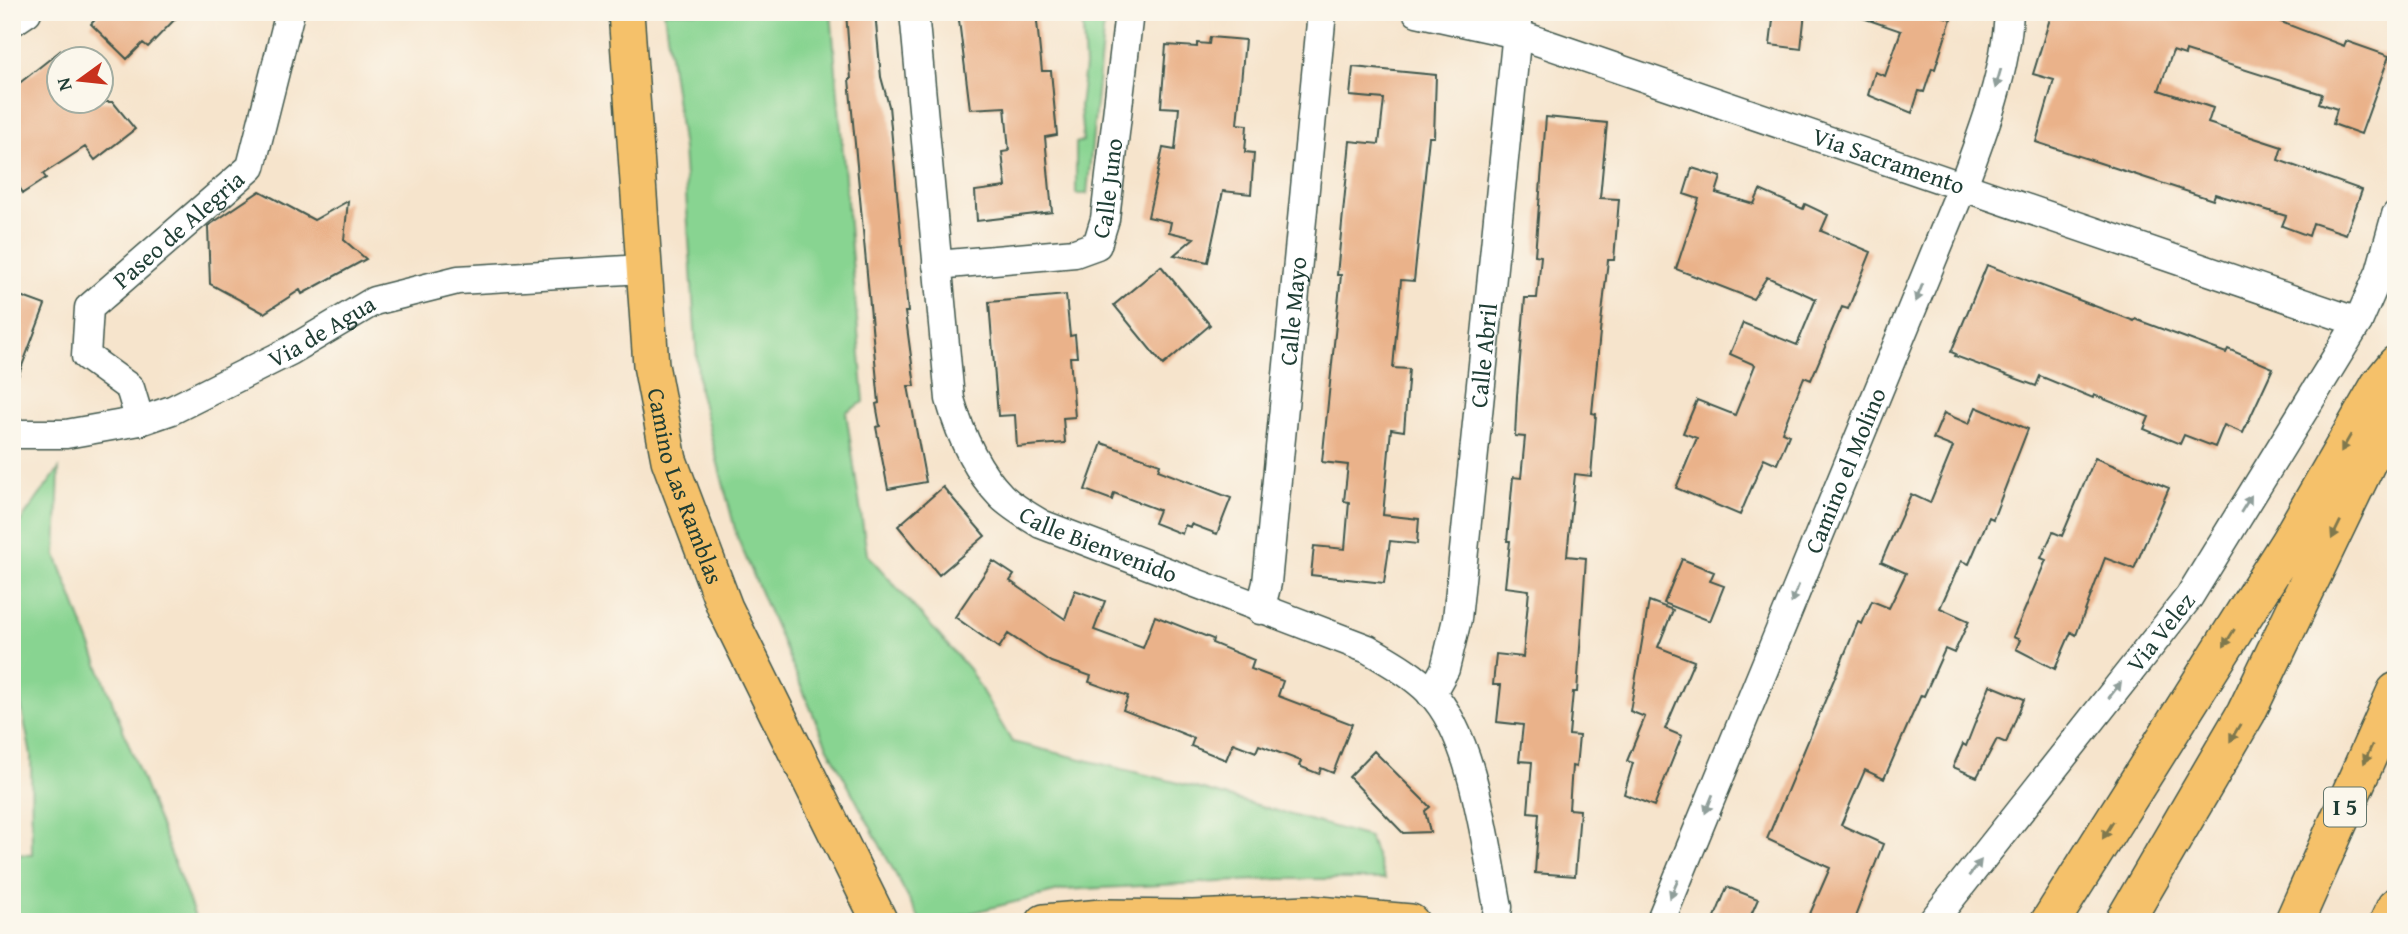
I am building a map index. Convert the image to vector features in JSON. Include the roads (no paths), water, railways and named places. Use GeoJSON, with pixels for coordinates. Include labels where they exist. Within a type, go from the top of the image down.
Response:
{"type":"FeatureCollection","features":[{"type":"Feature","properties":{"kind":"highway"},"geometry":{"type":"LineString","coordinates":[[2050,922],[2289,542],[2380,385],[2396,365]]}},
{"type":"Feature","properties":{"kind":"highway"},"geometry":{"type":"LineString","coordinates":[[2124,922],[2246,713],[2396,401]]}},
{"type":"Feature","properties":{"kind":"highway","name":"I 5"},"geometry":{"type":"LineString","coordinates":[[2294,922],[2396,692]]}},
{"type":"Feature","properties":{"kind":"highway"},"geometry":{"type":"LineString","coordinates":[[2389,922],[2396,906]]}},
{"type":"Feature","properties":{"kind":"main road","name":"Camino Las Ramblas"},"geometry":{"type":"LineString","coordinates":[[626,12],[651,365],[669,460],[725,608],[880,922]]}},
{"type":"Feature","properties":{"kind":"main road"},"geometry":{"type":"LineString","coordinates":[[1044,922],[1102,917],[1193,918],[1307,913],[1411,922]]}},
{"type":"Feature","properties":{"kind":"street"},"geometry":{"type":"LineString","coordinates":[[12,22],[27,12]]}},
{"type":"Feature","properties":{"kind":"street","name":"Paseo de Alegria"},"geometry":{"type":"LineString","coordinates":[[140,421],[130,388],[86,356],[89,308],[251,167],[290,12]]}},
{"type":"Feature","properties":{"kind":"street","name":"Calle Bienvenido"},"geometry":{"type":"LineString","coordinates":[[914,12],[950,399],[960,432],[976,463],[1001,497],[1041,524],[1368,649],[1401,668],[1432,694],[1455,729],[1474,785],[1498,907],[1496,922]]}},
{"type":"Feature","properties":{"kind":"street","name":"Calle Juno"},"geometry":{"type":"LineString","coordinates":[[937,265],[1075,253],[1097,245],[1105,219],[1129,12]]}},
{"type":"Feature","properties":{"kind":"street","name":"Calle Mayo"},"geometry":{"type":"LineString","coordinates":[[1261,610],[1267,583],[1321,12]]}},
{"type":"Feature","properties":{"kind":"street","name":"Via Sacramento"},"geometry":{"type":"LineString","coordinates":[[1417,12],[1518,23],[1963,186],[2358,322]]}},
{"type":"Feature","properties":{"kind":"street","name":"Camino el Molino"},"geometry":{"type":"LineString","coordinates":[[1660,922],[1963,186],[1985,127],[2003,62],[2008,12]]}},
{"type":"Feature","properties":{"kind":"street","name":"Calle Abril"},"geometry":{"type":"LineString","coordinates":[[1432,694],[1445,669],[1457,619],[1518,23]]}},
{"type":"Feature","properties":{"kind":"street","name":"Via Velez"},"geometry":{"type":"LineString","coordinates":[[1932,922],[2189,597],[2358,322],[2380,272],[2396,215]]}},
{"type":"Feature","properties":{"kind":"street","name":"Via de Agua"},"geometry":{"type":"LineString","coordinates":[[12,434],[66,434],[140,421],[172,410],[290,351],[374,301],[458,280],[643,269]]}}]}
